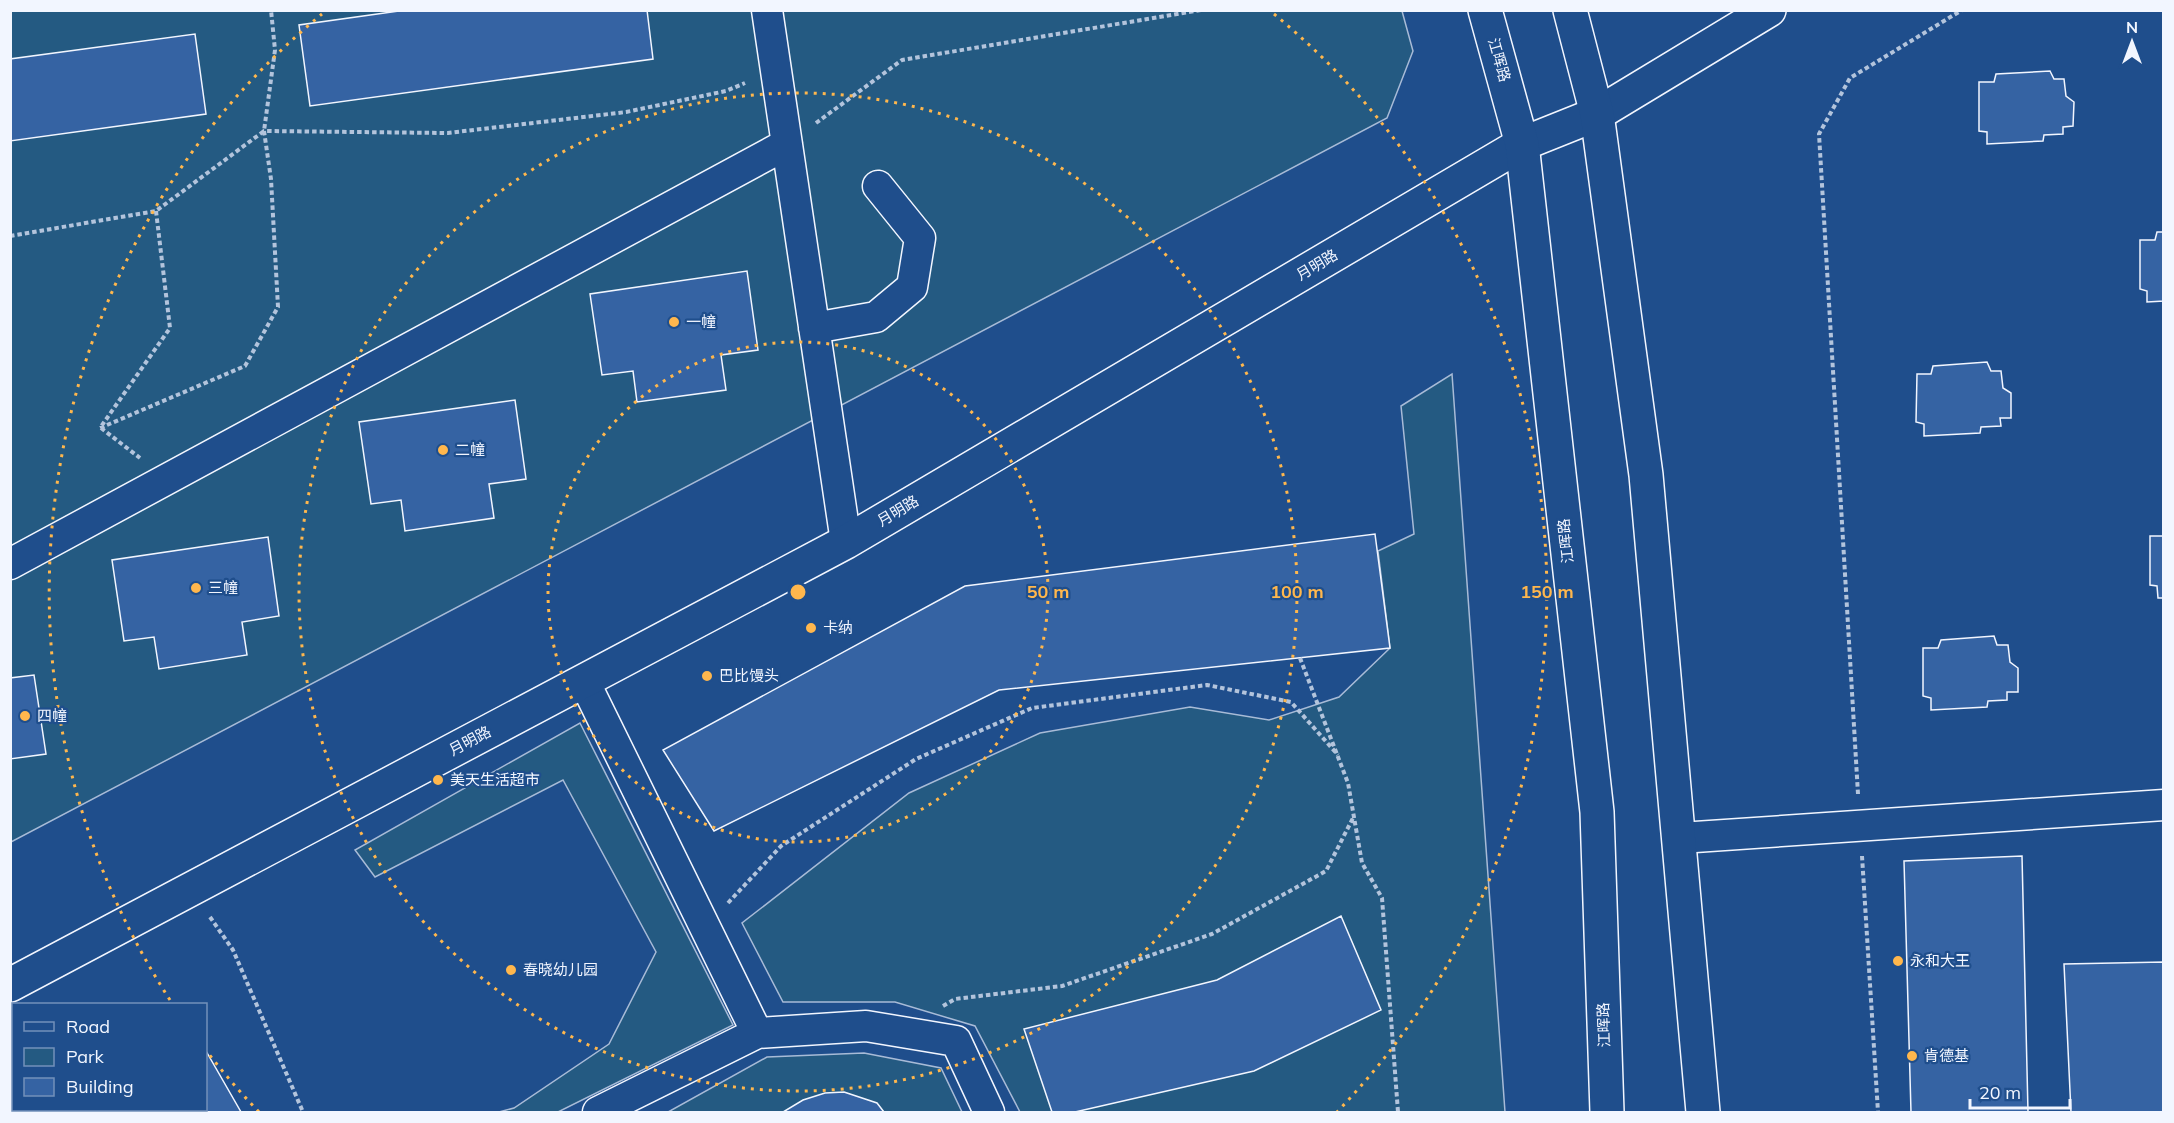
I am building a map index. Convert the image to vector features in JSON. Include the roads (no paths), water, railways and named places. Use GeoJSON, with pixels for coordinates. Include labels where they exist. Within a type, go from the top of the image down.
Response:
{"type":"FeatureCollection","features":[{"type":"Feature","properties":{"kind":"main road","name":"江晖路"},"geometry":{"type":"LineString","coordinates":[[1485,10],[1522,144],[1597,812],[1607,1113]]}},
{"type":"Feature","properties":{"kind":"main road"},"geometry":{"type":"LineString","coordinates":[[1570,10],[1597,114],[1646,475],[1703,1113]]}},
{"type":"Feature","properties":{"kind":"main road","name":"月明路"},"geometry":{"type":"LineString","coordinates":[[10,985],[846,542],[1522,144],[1597,114],[1769,10]]}},
{"type":"Feature","properties":{"kind":"street"},"geometry":{"type":"LineString","coordinates":[[767,10],[846,542]]}},
{"type":"Feature","properties":{"kind":"street"},"geometry":{"type":"LineString","coordinates":[[10,564],[787,144]]}},
{"type":"Feature","properties":{"kind":"street"},"geometry":{"type":"LineString","coordinates":[[814,328],[876,317],[912,287],[920,238],[878,186]]}},
{"type":"Feature","properties":{"kind":"street"},"geometry":{"type":"LineString","coordinates":[[584,681],[757,1033]]}},
{"type":"Feature","properties":{"kind":"street"},"geometry":{"type":"LineString","coordinates":[[1680,838],[2163,805]]}},
{"type":"Feature","properties":{"kind":"street"},"geometry":{"type":"LineString","coordinates":[[598,1113],[757,1033],[866,1026],[956,1041],[989,1113]]}},
{"type":"Feature","properties":{"kind":"place","name":"一幢"},"geometry":{"type":"Point","coordinates":[674,322]}},
{"type":"Feature","properties":{"kind":"place","name":"二幢"},"geometry":{"type":"Point","coordinates":[443,450]}},
{"type":"Feature","properties":{"kind":"place","name":"三幢"},"geometry":{"type":"Point","coordinates":[196,588]}},
{"type":"Feature","properties":{"kind":"place","name":"卡纳"},"geometry":{"type":"Point","coordinates":[811,628]}},
{"type":"Feature","properties":{"kind":"place","name":"巴比馒头"},"geometry":{"type":"Point","coordinates":[707,676]}},
{"type":"Feature","properties":{"kind":"place","name":"四幢"},"geometry":{"type":"Point","coordinates":[25,716]}},
{"type":"Feature","properties":{"kind":"place","name":"美天生活超市"},"geometry":{"type":"Point","coordinates":[438,780]}},
{"type":"Feature","properties":{"kind":"place","name":"永和大王"},"geometry":{"type":"Point","coordinates":[1898,961]}},
{"type":"Feature","properties":{"kind":"place","name":"春晓幼儿园"},"geometry":{"type":"Point","coordinates":[511,970]}},
{"type":"Feature","properties":{"kind":"place","name":"肯德基"},"geometry":{"type":"Point","coordinates":[1912,1056]}}]}
